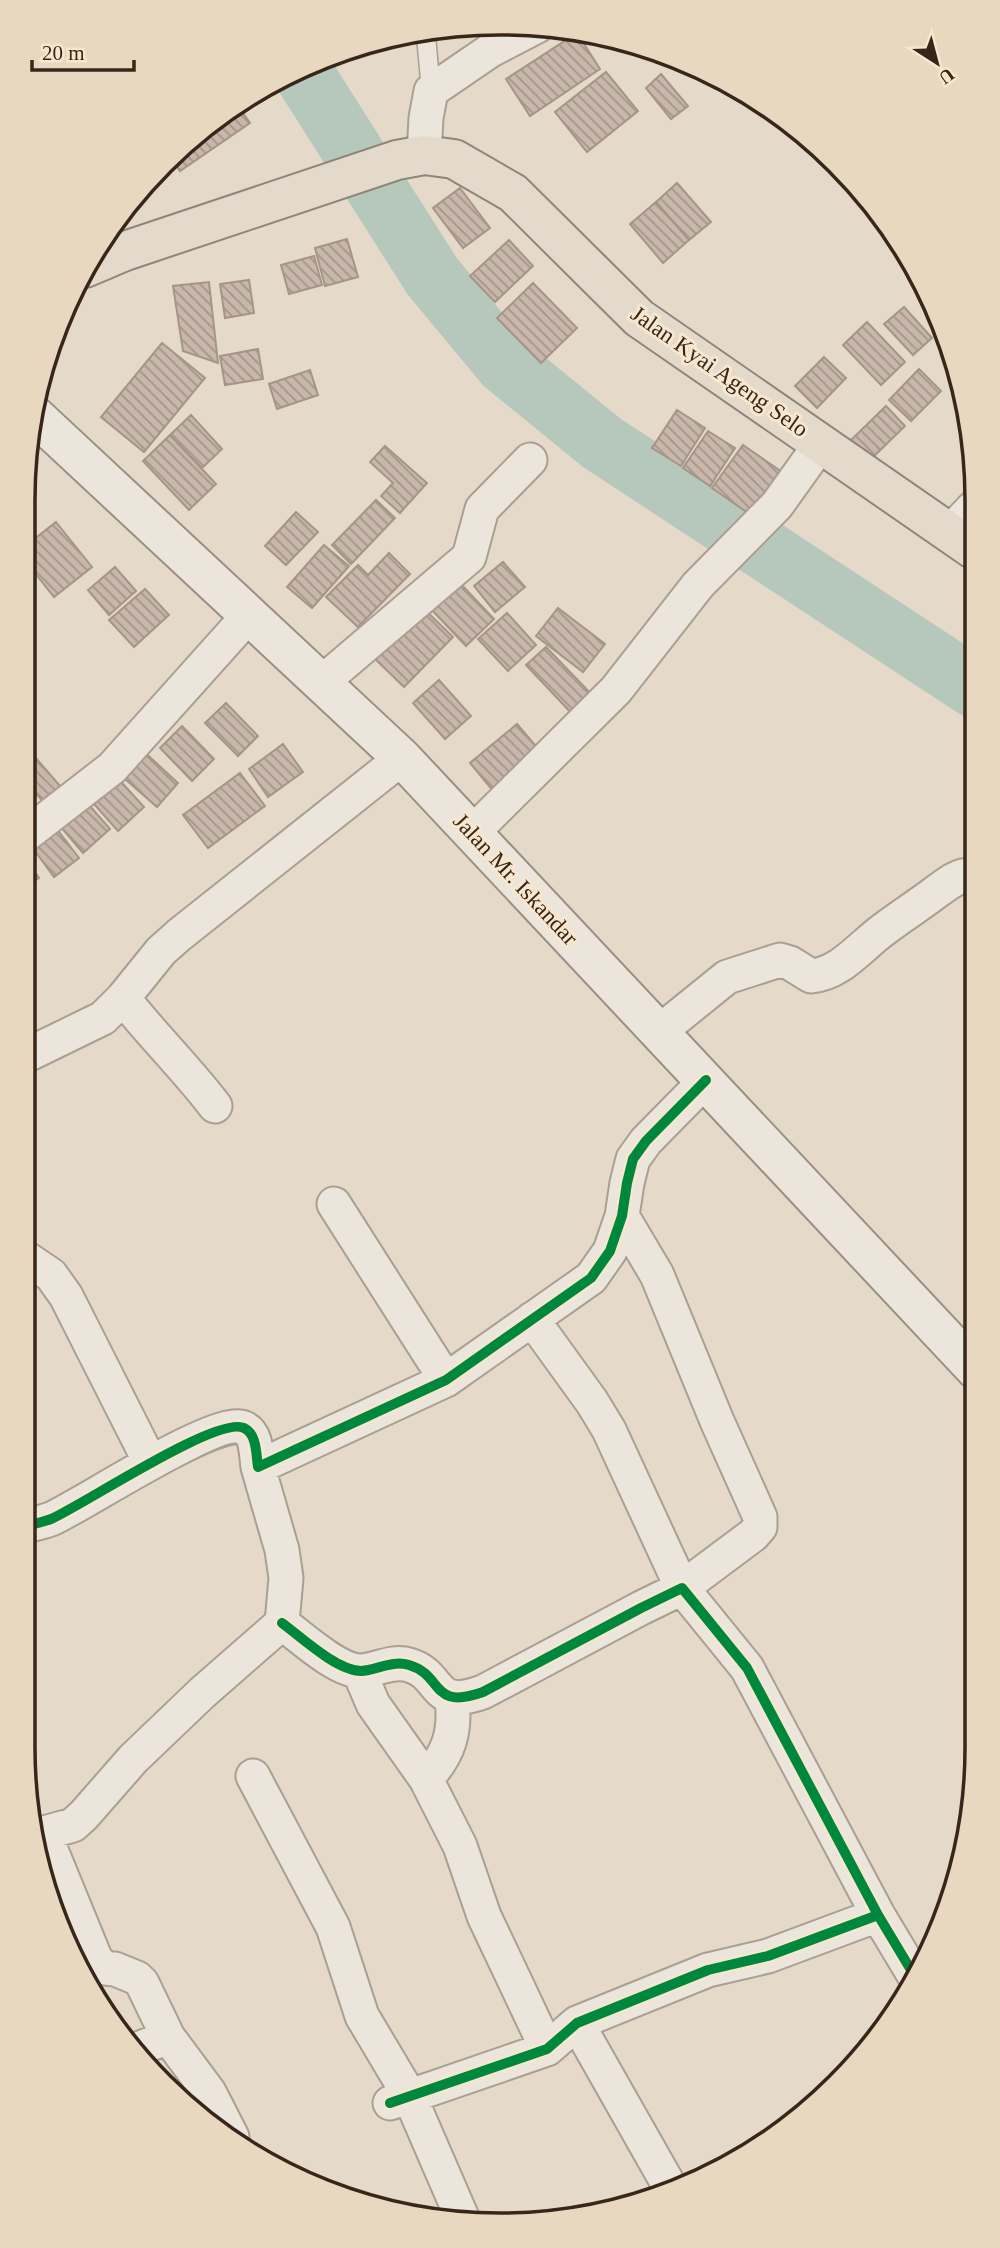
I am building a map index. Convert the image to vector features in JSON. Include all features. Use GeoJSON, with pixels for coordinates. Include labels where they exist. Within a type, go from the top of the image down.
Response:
{"type":"FeatureCollection","features":[{"type":"Feature","properties":{"kind":"main road"},"geometry":{"type":"LineString","coordinates":[[101,261],[410,157]]}},
{"type":"Feature","properties":{"kind":"main road","name":"Jalan Kyai Ageng Selo"},"geometry":{"type":"LineString","coordinates":[[410,157],[454,159],[513,193],[639,318],[822,443],[965,530]]}},
{"type":"Feature","properties":{"kind":"main road","name":"Jalan Mr. Iskandar"},"geometry":{"type":"LineString","coordinates":[[42,421],[402,758],[965,1358]]}},
{"type":"Feature","properties":{"kind":"street"},"geometry":{"type":"LineString","coordinates":[[410,157],[426,118],[431,91],[491,50],[519,36]]}},
{"type":"Feature","properties":{"kind":"street"},"geometry":{"type":"LineString","coordinates":[[472,833],[615,690],[698,585],[777,505],[822,443]]}},
{"type":"Feature","properties":{"kind":"street"},"geometry":{"type":"LineString","coordinates":[[321,683],[469,557],[482,509],[530,460]]}},
{"type":"Feature","properties":{"kind":"street"},"geometry":{"type":"LineString","coordinates":[[35,828],[112,768],[249,615]]}},
{"type":"Feature","properties":{"kind":"street"},"geometry":{"type":"LineString","coordinates":[[35,1051],[103,1018],[179,934],[402,758]]}},
{"type":"Feature","properties":{"kind":"street"},"geometry":{"type":"LineString","coordinates":[[659,1032],[727,977],[780,960],[790,962],[811,976],[824,974],[846,961],[880,932],[965,875]]}},
{"type":"Feature","properties":{"kind":"street"},"geometry":{"type":"LineString","coordinates":[[123,998],[215,1106]]}},
{"type":"Feature","properties":{"kind":"street"},"geometry":{"type":"LineString","coordinates":[[258,1466],[446,1380],[591,1278],[610,1251],[622,1216],[634,1158],[646,1141],[706,1080]]}},
{"type":"Feature","properties":{"kind":"street"},"geometry":{"type":"LineString","coordinates":[[334,1204],[446,1380]]}},
{"type":"Feature","properties":{"kind":"street"},"geometry":{"type":"LineString","coordinates":[[282,1623],[335,1662],[359,1671],[392,1664],[408,1665],[420,1670],[439,1690],[452,1698],[470,1696],[484,1692],[682,1588],[753,1535],[761,1522],[657,1275],[622,1216]]}},
{"type":"Feature","properties":{"kind":"street"},"geometry":{"type":"LineString","coordinates":[[35,1264],[51,1275],[66,1296],[150,1462]]}},
{"type":"Feature","properties":{"kind":"street"},"geometry":{"type":"LineString","coordinates":[[532,1319],[609,1430],[682,1588],[747,1668],[878,1915],[910,1968]]}},
{"type":"Feature","properties":{"kind":"street"},"geometry":{"type":"LineString","coordinates":[[35,1523],[51,1519],[150,1462],[218,1431],[235,1426],[245,1428],[253,1436],[258,1466],[282,1550],[286,1578],[282,1623],[192,1702],[133,1759],[73,1825],[43,1833]]}},
{"type":"Feature","properties":{"kind":"street"},"geometry":{"type":"LineString","coordinates":[[359,1671],[373,1704],[426,1779],[460,1846],[484,1916],[547,2049]]}},
{"type":"Feature","properties":{"kind":"street"},"geometry":{"type":"LineString","coordinates":[[426,1779],[438,1767],[447,1751],[454,1718],[452,1698]]}},
{"type":"Feature","properties":{"kind":"street"},"geometry":{"type":"LineString","coordinates":[[253,1776],[333,1927],[362,2016],[399,2099],[458,2211]]}},
{"type":"Feature","properties":{"kind":"street"},"geometry":{"type":"LineString","coordinates":[[46,1848],[96,1959],[105,1968],[115,1969],[137,1978],[142,1983],[168,2037],[209,2092],[225,2122]]}},
{"type":"Feature","properties":{"kind":"street"},"geometry":{"type":"LineString","coordinates":[[399,2099],[547,2049],[576,2023],[708,1970],[768,1956],[878,1915]]}},
{"type":"Feature","properties":{"kind":"street"},"geometry":{"type":"LineString","coordinates":[[576,2023],[667,2182]]}},
{"type":"Feature","properties":{"kind":"street"},"geometry":{"type":"LineString","coordinates":[[144,2047],[168,2037]]}},
{"type":"Feature","properties":{"kind":"lane"},"geometry":{"type":"LineString","coordinates":[[426,41],[431,91]]}},
{"type":"Feature","properties":{"kind":"building"},"geometry":{"type":"Polygon","coordinates":[[[566,40],[583,43],[600,69],[530,116],[506,79],[566,40]]]}},
{"type":"Feature","properties":{"kind":"building"},"geometry":{"type":"Polygon","coordinates":[[[606,72],[638,111],[587,152],[555,112],[606,72]]]}},
{"type":"Feature","properties":{"kind":"building"},"geometry":{"type":"Polygon","coordinates":[[[661,74],[688,106],[671,119],[646,88],[661,74]]]}},
{"type":"Feature","properties":{"kind":"building"},"geometry":{"type":"Polygon","coordinates":[[[243,113],[250,123],[180,171],[176,166],[193,150],[243,113]]]}},
{"type":"Feature","properties":{"kind":"building"},"geometry":{"type":"Polygon","coordinates":[[[677,183],[711,222],[689,240],[656,202],[677,183]]]}},
{"type":"Feature","properties":{"kind":"building"},"geometry":{"type":"Polygon","coordinates":[[[460,188],[490,228],[463,248],[433,208],[460,188]]]}},
{"type":"Feature","properties":{"kind":"building"},"geometry":{"type":"Polygon","coordinates":[[[656,202],[689,240],[663,263],[630,224],[656,202]]]}},
{"type":"Feature","properties":{"kind":"building"},"geometry":{"type":"Polygon","coordinates":[[[347,239],[358,277],[325,286],[315,248],[347,239]]]}},
{"type":"Feature","properties":{"kind":"building"},"geometry":{"type":"Polygon","coordinates":[[[509,240],[533,266],[495,302],[470,276],[509,240]]]}},
{"type":"Feature","properties":{"kind":"building"},"geometry":{"type":"Polygon","coordinates":[[[314,256],[322,285],[289,294],[281,265],[314,256]]]}},
{"type":"Feature","properties":{"kind":"building"},"geometry":{"type":"Polygon","coordinates":[[[249,280],[254,313],[225,318],[220,284],[249,280]]]}},
{"type":"Feature","properties":{"kind":"building"},"geometry":{"type":"Polygon","coordinates":[[[209,282],[218,363],[183,351],[173,286],[209,282]]]}},
{"type":"Feature","properties":{"kind":"building"},"geometry":{"type":"Polygon","coordinates":[[[533,283],[577,328],[541,363],[497,318],[533,283]]]}},
{"type":"Feature","properties":{"kind":"building"},"geometry":{"type":"Polygon","coordinates":[[[904,307],[932,338],[913,355],[884,324],[904,307]]]}},
{"type":"Feature","properties":{"kind":"building"},"geometry":{"type":"Polygon","coordinates":[[[867,322],[905,362],[881,385],[843,345],[867,322]]]}},
{"type":"Feature","properties":{"kind":"building"},"geometry":{"type":"Polygon","coordinates":[[[162,343],[205,378],[144,452],[101,417],[162,343]]]}},
{"type":"Feature","properties":{"kind":"building"},"geometry":{"type":"Polygon","coordinates":[[[258,349],[263,379],[225,385],[220,356],[258,349]]]}},
{"type":"Feature","properties":{"kind":"building"},"geometry":{"type":"Polygon","coordinates":[[[824,357],[846,378],[817,408],[795,386],[824,357]]]}},
{"type":"Feature","properties":{"kind":"building"},"geometry":{"type":"Polygon","coordinates":[[[919,369],[941,391],[911,421],[889,400],[919,369]]]}},
{"type":"Feature","properties":{"kind":"building"},"geometry":{"type":"Polygon","coordinates":[[[310,370],[318,395],[277,409],[269,384],[310,370]]]}},
{"type":"Feature","properties":{"kind":"building"},"geometry":{"type":"Polygon","coordinates":[[[886,406],[905,426],[870,460],[850,441],[886,406]]]}},
{"type":"Feature","properties":{"kind":"building"},"geometry":{"type":"Polygon","coordinates":[[[677,410],[705,428],[681,466],[652,448],[677,410]]]}},
{"type":"Feature","properties":{"kind":"building"},"geometry":{"type":"Polygon","coordinates":[[[191,415],[222,449],[202,468],[170,435],[191,415]]]}},
{"type":"Feature","properties":{"kind":"building"},"geometry":{"type":"Polygon","coordinates":[[[708,431],[735,448],[710,486],[683,468],[708,431]]]}},
{"type":"Feature","properties":{"kind":"building"},"geometry":{"type":"Polygon","coordinates":[[[170,435],[216,484],[189,510],[143,461],[170,435]]]}},
{"type":"Feature","properties":{"kind":"building"},"geometry":{"type":"Polygon","coordinates":[[[743,445],[782,472],[751,515],[712,488],[743,445]]]}},
{"type":"Feature","properties":{"kind":"building"},"geometry":{"type":"Polygon","coordinates":[[[385,446],[427,483],[400,513],[381,496],[393,483],[370,462],[385,446]]]}},
{"type":"Feature","properties":{"kind":"building"},"geometry":{"type":"Polygon","coordinates":[[[376,500],[395,518],[351,564],[332,545],[376,500]]]}},
{"type":"Feature","properties":{"kind":"building"},"geometry":{"type":"Polygon","coordinates":[[[296,512],[318,532],[286,565],[265,546],[296,512]]]}},
{"type":"Feature","properties":{"kind":"building"},"geometry":{"type":"Polygon","coordinates":[[[56,522],[92,567],[54,597],[35,573],[35,539],[56,522]]]}},
{"type":"Feature","properties":{"kind":"building"},"geometry":{"type":"Polygon","coordinates":[[[324,545],[349,566],[312,608],[287,587],[324,545]]]}},
{"type":"Feature","properties":{"kind":"building"},"geometry":{"type":"Polygon","coordinates":[[[389,553],[410,574],[358,627],[326,597],[358,565],[368,575],[389,553]]]}},
{"type":"Feature","properties":{"kind":"building"},"geometry":{"type":"Polygon","coordinates":[[[503,562],[525,587],[495,612],[474,586],[503,562]]]}},
{"type":"Feature","properties":{"kind":"building"},"geometry":{"type":"Polygon","coordinates":[[[115,567],[136,591],[109,615],[88,590],[115,567]]]}},
{"type":"Feature","properties":{"kind":"building"},"geometry":{"type":"Polygon","coordinates":[[[458,581],[494,619],[466,646],[430,608],[458,581]]]}},
{"type":"Feature","properties":{"kind":"building"},"geometry":{"type":"Polygon","coordinates":[[[145,589],[169,615],[134,647],[109,620],[145,589]]]}},
{"type":"Feature","properties":{"kind":"building"},"geometry":{"type":"Polygon","coordinates":[[[422,607],[453,637],[404,687],[373,657],[422,607]]]}},
{"type":"Feature","properties":{"kind":"building"},"geometry":{"type":"Polygon","coordinates":[[[558,608],[605,644],[583,672],[536,636],[558,608]]]}},
{"type":"Feature","properties":{"kind":"building"},"geometry":{"type":"Polygon","coordinates":[[[507,613],[536,645],[508,671],[478,639],[507,613]]]}},
{"type":"Feature","properties":{"kind":"building"},"geometry":{"type":"Polygon","coordinates":[[[546,647],[595,698],[575,717],[526,665],[546,647]]]}},
{"type":"Feature","properties":{"kind":"building"},"geometry":{"type":"Polygon","coordinates":[[[439,680],[471,716],[445,739],[413,703],[439,680]]]}},
{"type":"Feature","properties":{"kind":"building"},"geometry":{"type":"Polygon","coordinates":[[[226,703],[258,736],[238,756],[205,723],[226,703]]]}},
{"type":"Feature","properties":{"kind":"building"},"geometry":{"type":"Polygon","coordinates":[[[517,724],[542,753],[494,792],[470,763],[517,724]]]}},
{"type":"Feature","properties":{"kind":"building"},"geometry":{"type":"Polygon","coordinates":[[[182,726],[214,759],[192,781],[160,748],[182,726]]]}},
{"type":"Feature","properties":{"kind":"building"},"geometry":{"type":"Polygon","coordinates":[[[283,744],[303,772],[268,797],[249,769],[283,744]]]}},
{"type":"Feature","properties":{"kind":"building"},"geometry":{"type":"Polygon","coordinates":[[[140,748],[178,783],[157,807],[118,773],[140,748]]]}},
{"type":"Feature","properties":{"kind":"building"},"geometry":{"type":"Polygon","coordinates":[[[35,757],[66,793],[49,808],[35,792],[35,757]]]}},
{"type":"Feature","properties":{"kind":"building"},"geometry":{"type":"Polygon","coordinates":[[[113,773],[144,807],[118,831],[87,796],[113,773]]]}},
{"type":"Feature","properties":{"kind":"building"},"geometry":{"type":"Polygon","coordinates":[[[240,773],[265,806],[208,848],[183,815],[240,773]]]}},
{"type":"Feature","properties":{"kind":"building"},"geometry":{"type":"Polygon","coordinates":[[[82,797],[110,829],[83,853],[55,820],[82,797]]]}},
{"type":"Feature","properties":{"kind":"building"},"geometry":{"type":"Polygon","coordinates":[[[53,824],[79,858],[54,877],[35,851],[35,838],[53,824]]]}},
{"type":"Feature","properties":{"kind":"waterway"},"geometry":{"type":"LineString","coordinates":[[306,77],[432,276],[505,364],[602,443],[965,681]]}},
{"type":"Feature","properties":{"kind":"cycle path"},"geometry":{"type":"LineString","coordinates":[[35,1523],[67,1511],[150,1463],[207,1435],[230,1428],[244,1428],[254,1440],[258,1467],[446,1380],[591,1278],[610,1251],[622,1216],[633,1159],[646,1141],[706,1080]]}},
{"type":"Feature","properties":{"kind":"cycle path"},"geometry":{"type":"LineString","coordinates":[[282,1623],[320,1652],[351,1670],[361,1671],[391,1664],[409,1665],[428,1676],[446,1694],[466,1697],[483,1692],[682,1588],[747,1668],[878,1915],[910,1968]]}},
{"type":"Feature","properties":{"kind":"cycle path"},"geometry":{"type":"LineString","coordinates":[[390,2103],[547,2049],[577,2023],[708,1970],[768,1956],[878,1915]]}}]}
